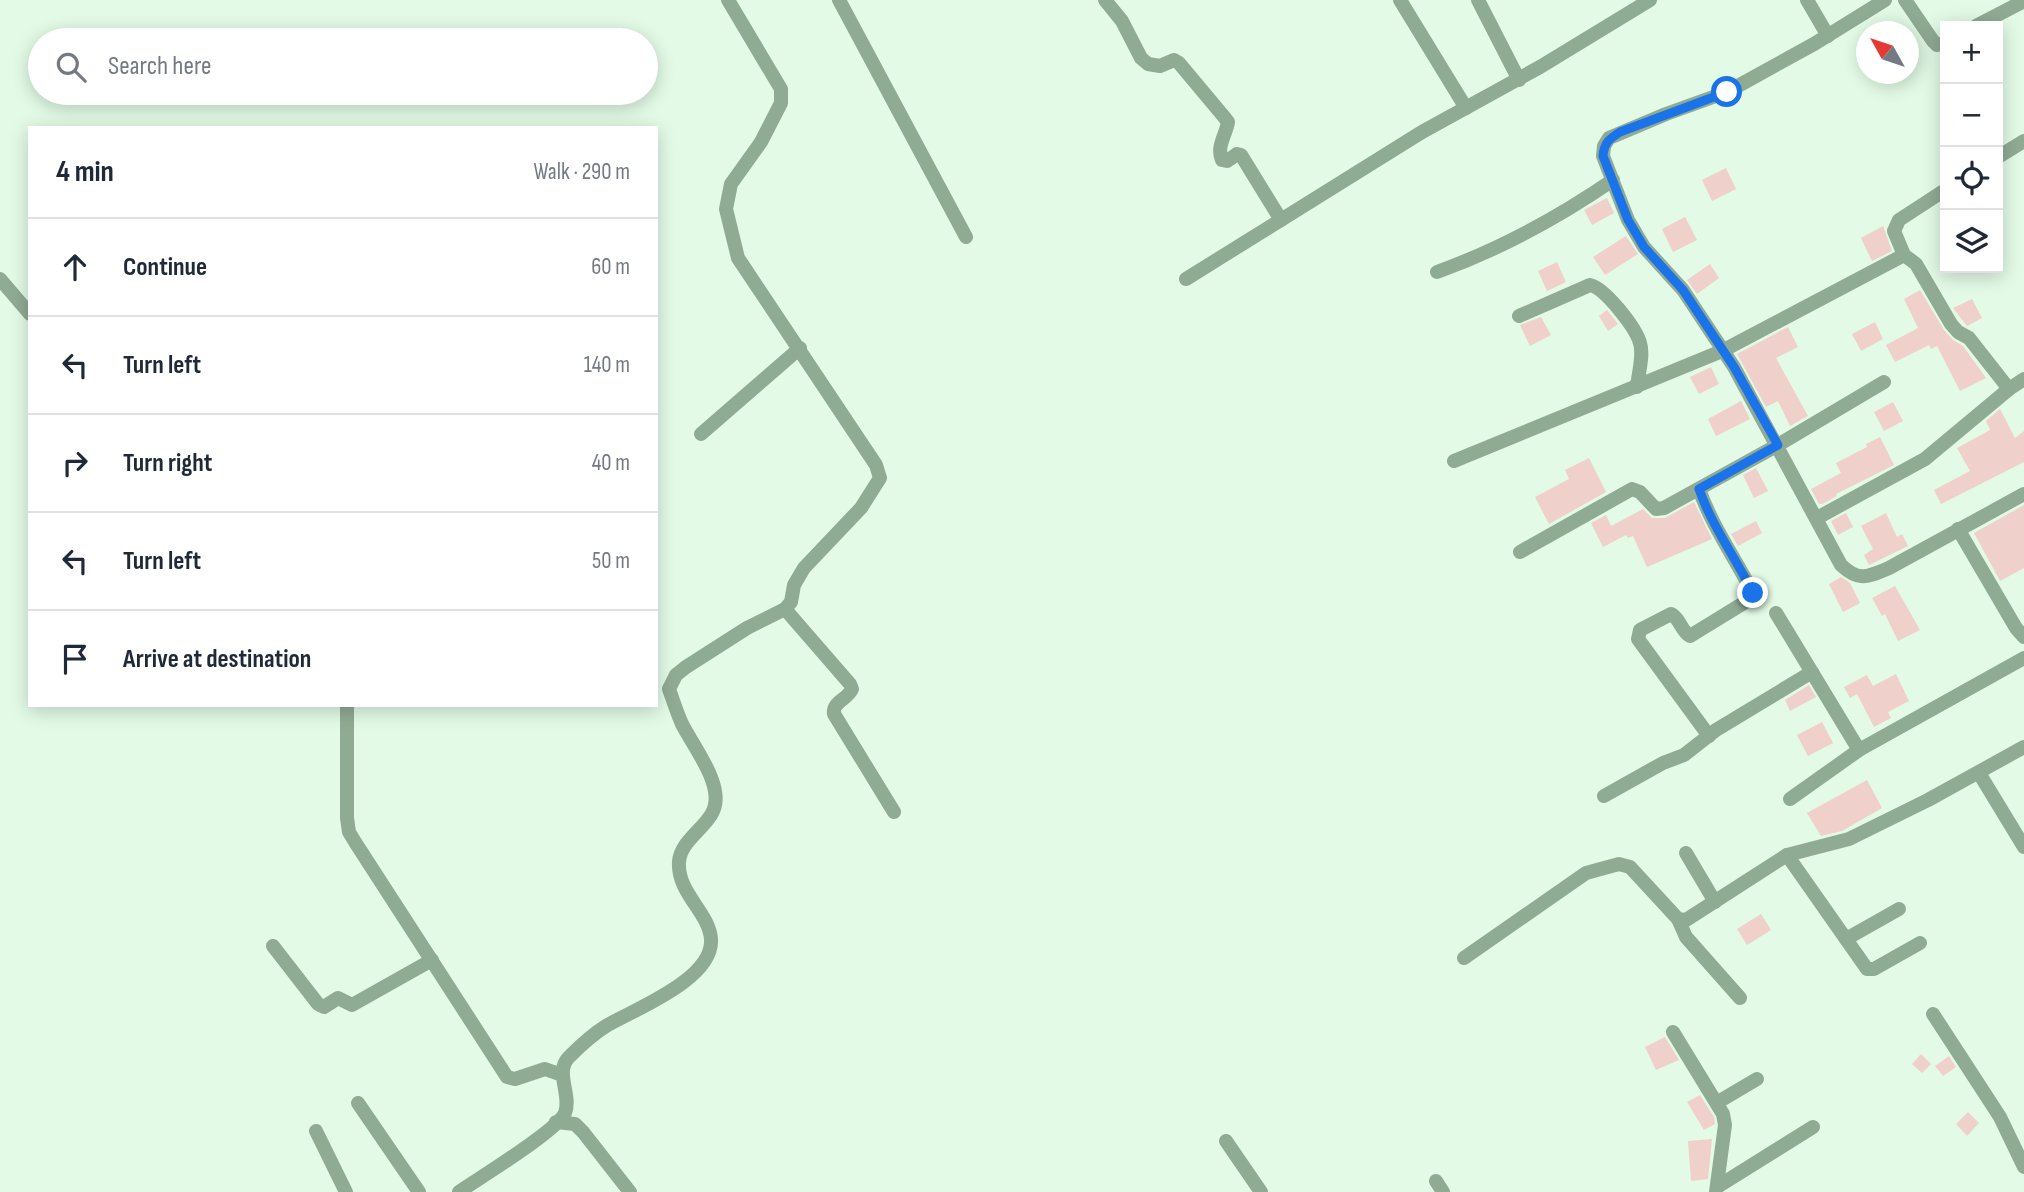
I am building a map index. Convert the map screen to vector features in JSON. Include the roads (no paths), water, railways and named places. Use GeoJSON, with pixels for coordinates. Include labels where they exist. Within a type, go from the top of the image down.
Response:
{"type":"FeatureCollection","features":[{"type":"Feature","properties":{"kind":"street"},"geometry":{"type":"LineString","coordinates":[[459,1192],[542,1135],[565,1113],[567,1096],[562,1075],[566,1060],[604,1028],[658,999],[707,961],[712,942],[710,930],[680,878],[679,862],[681,849],[693,839],[712,814],[715,803],[713,779],[681,722],[669,689],[676,675],[686,667],[747,628],[785,610],[791,602],[794,585],[804,568],[861,508],[880,478],[876,464],[738,258],[726,209],[731,184],[761,142],[781,103],[781,89],[728,0]]}},
{"type":"Feature","properties":{"kind":"street"},"geometry":{"type":"LineString","coordinates":[[839,0],[967,237]]}},
{"type":"Feature","properties":{"kind":"street"},"geometry":{"type":"LineString","coordinates":[[1105,0],[1122,21],[1141,58],[1148,64],[1160,66],[1174,60],[1179,63],[1225,118],[1228,122],[1220,145],[1220,156],[1224,162],[1237,154],[1241,155],[1281,220]]}},
{"type":"Feature","properties":{"kind":"street"},"geometry":{"type":"LineString","coordinates":[[1400,0],[1466,108]]}},
{"type":"Feature","properties":{"kind":"street"},"geometry":{"type":"LineString","coordinates":[[1478,0],[1519,79]]}},
{"type":"Feature","properties":{"kind":"street"},"geometry":{"type":"LineString","coordinates":[[1807,0],[1828,36]]}},
{"type":"Feature","properties":{"kind":"street"},"geometry":{"type":"LineString","coordinates":[[1885,0],[1828,36],[1727,92],[1609,138],[1604,146],[1603,156],[1628,220],[1639,238],[1683,290],[1734,367],[1841,565],[1852,575],[1866,577],[1889,568],[2024,494]]}},
{"type":"Feature","properties":{"kind":"street"},"geometry":{"type":"LineString","coordinates":[[1905,0],[1933,41],[1940,44]]}},
{"type":"Feature","properties":{"kind":"street"},"geometry":{"type":"LineString","coordinates":[[1986,21],[2024,1]]}},
{"type":"Feature","properties":{"kind":"street"},"geometry":{"type":"LineString","coordinates":[[1186,279],[1422,132],[1519,79],[1642,2]]}},
{"type":"Feature","properties":{"kind":"street"},"geometry":{"type":"LineString","coordinates":[[2003,154],[2024,141]]}},
{"type":"Feature","properties":{"kind":"street"},"geometry":{"type":"LineString","coordinates":[[1437,272],[1570,209],[1613,180]]}},
{"type":"Feature","properties":{"kind":"street"},"geometry":{"type":"LineString","coordinates":[[1940,193],[1899,220],[1894,231],[1904,255],[1916,264],[1954,328],[1969,338],[2009,389]]}},
{"type":"Feature","properties":{"kind":"street"},"geometry":{"type":"LineString","coordinates":[[1454,461],[1722,351],[1904,255]]}},
{"type":"Feature","properties":{"kind":"street"},"geometry":{"type":"LineString","coordinates":[[0,279],[28,312]]}},
{"type":"Feature","properties":{"kind":"street"},"geometry":{"type":"LineString","coordinates":[[1519,316],[1590,285],[1596,286],[1618,309],[1639,340],[1641,349],[1637,387]]}},
{"type":"Feature","properties":{"kind":"street"},"geometry":{"type":"LineString","coordinates":[[701,434],[800,348]]}},
{"type":"Feature","properties":{"kind":"street"},"geometry":{"type":"LineString","coordinates":[[1817,518],[1925,459],[2024,379]]}},
{"type":"Feature","properties":{"kind":"street"},"geometry":{"type":"LineString","coordinates":[[1520,552],[1632,489],[1640,492],[1660,510],[1778,445],[1884,382]]}},
{"type":"Feature","properties":{"kind":"street"},"geometry":{"type":"LineString","coordinates":[[1699,489],[1710,519],[1731,551],[1753,593],[1752,598],[1690,636],[1671,614],[1640,630],[1638,639],[1709,736]]}},
{"type":"Feature","properties":{"kind":"street"},"geometry":{"type":"LineString","coordinates":[[1958,530],[2016,628],[2024,636]]}},
{"type":"Feature","properties":{"kind":"street"},"geometry":{"type":"LineString","coordinates":[[785,610],[850,684],[850,693],[835,706],[834,714],[894,812]]}},
{"type":"Feature","properties":{"kind":"street"},"geometry":{"type":"LineString","coordinates":[[1776,613],[1859,750]]}},
{"type":"Feature","properties":{"kind":"street"},"geometry":{"type":"LineString","coordinates":[[1790,799],[1859,750],[2024,658]]}},
{"type":"Feature","properties":{"kind":"street"},"geometry":{"type":"LineString","coordinates":[[1604,796],[1663,763],[1684,755],[1709,736],[1812,672]]}},
{"type":"Feature","properties":{"kind":"street"},"geometry":{"type":"LineString","coordinates":[[347,707],[349,832],[507,1077],[515,1079],[545,1069],[562,1075]]}},
{"type":"Feature","properties":{"kind":"street"},"geometry":{"type":"LineString","coordinates":[[1678,919],[1694,916],[1787,855],[1849,839],[2024,747]]}},
{"type":"Feature","properties":{"kind":"street"},"geometry":{"type":"LineString","coordinates":[[1979,773],[2024,847]]}},
{"type":"Feature","properties":{"kind":"street"},"geometry":{"type":"LineString","coordinates":[[1686,853],[1715,902]]}},
{"type":"Feature","properties":{"kind":"street"},"geometry":{"type":"LineString","coordinates":[[1787,855],[1867,969],[1871,970],[1920,943]]}},
{"type":"Feature","properties":{"kind":"street"},"geometry":{"type":"LineString","coordinates":[[1464,958],[1586,873],[1619,864],[1630,867],[1678,919],[1686,937],[1741,998]]}},
{"type":"Feature","properties":{"kind":"street"},"geometry":{"type":"LineString","coordinates":[[1846,939],[1899,909]]}},
{"type":"Feature","properties":{"kind":"street"},"geometry":{"type":"LineString","coordinates":[[273,946],[318,1004],[324,1007],[338,998],[352,1005],[432,960]]}},
{"type":"Feature","properties":{"kind":"street"},"geometry":{"type":"LineString","coordinates":[[1933,1014],[2000,1117],[2024,1167]]}},
{"type":"Feature","properties":{"kind":"street"},"geometry":{"type":"LineString","coordinates":[[1674,1032],[1723,1114],[1725,1125],[1717,1189]]}},
{"type":"Feature","properties":{"kind":"street"},"geometry":{"type":"LineString","coordinates":[[1718,1102],[1757,1079]]}},
{"type":"Feature","properties":{"kind":"street"},"geometry":{"type":"LineString","coordinates":[[358,1103],[419,1192]]}},
{"type":"Feature","properties":{"kind":"street"},"geometry":{"type":"LineString","coordinates":[[556,1122],[575,1124],[630,1192]]}},
{"type":"Feature","properties":{"kind":"street"},"geometry":{"type":"LineString","coordinates":[[1717,1189],[1813,1127]]}},
{"type":"Feature","properties":{"kind":"street"},"geometry":{"type":"LineString","coordinates":[[316,1131],[346,1192]]}},
{"type":"Feature","properties":{"kind":"street"},"geometry":{"type":"LineString","coordinates":[[1226,1141],[1261,1192]]}}]}
